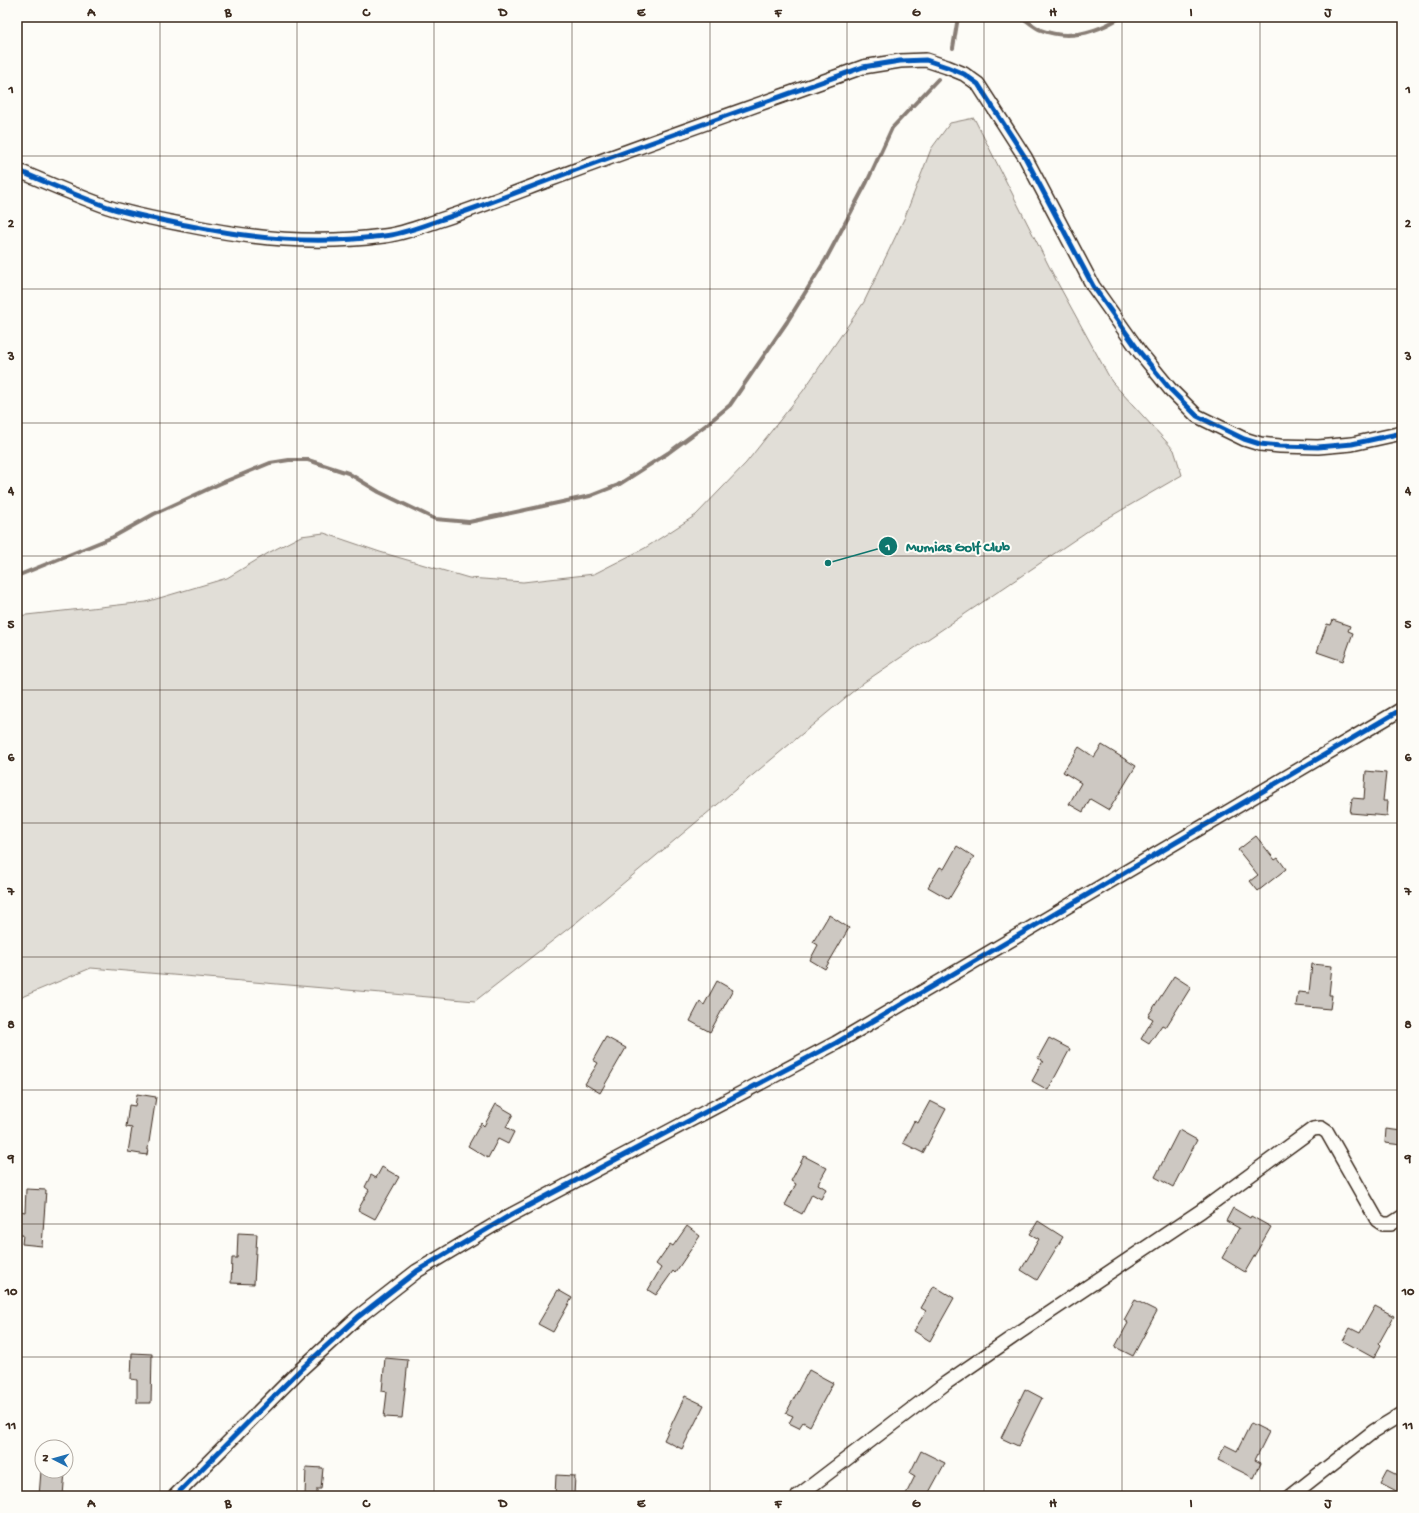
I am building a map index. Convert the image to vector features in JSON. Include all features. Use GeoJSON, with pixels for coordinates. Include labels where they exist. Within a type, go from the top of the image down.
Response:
{"type":"FeatureCollection","features":[{"type":"Feature","properties":{"kind":"street"},"geometry":{"type":"LineString","coordinates":[[17,170],[52,186],[108,207],[152,218],[208,229],[265,238],[302,241],[341,240],[387,236],[424,226],[477,208],[549,180],[863,67],[900,61],[926,60],[964,74],[978,84],[1052,205],[1093,286],[1139,351],[1170,389],[1197,416],[1244,439],[1260,444],[1280,446],[1318,447],[1352,444],[1402,434]]}},
{"type":"Feature","properties":{"kind":"street"},"geometry":{"type":"LineString","coordinates":[[175,1496],[299,1371],[358,1317],[417,1271],[509,1216],[836,1043],[1402,709]]}},
{"type":"Feature","properties":{"kind":"street"},"geometry":{"type":"LineString","coordinates":[[798,1496],[946,1383],[1201,1211],[1313,1129],[1321,1128],[1327,1132],[1377,1220],[1382,1224],[1391,1224],[1402,1217]]}},
{"type":"Feature","properties":{"kind":"street"},"geometry":{"type":"LineString","coordinates":[[1291,1496],[1374,1431],[1402,1414]]}},
{"type":"Feature","properties":{"kind":"shaded area"},"geometry":{"type":"Polygon","coordinates":[[[974,118],[1056,280],[1112,382],[1174,450],[1182,475],[1101,522],[863,683],[578,921],[475,1001],[91,968],[24,996],[17,1001],[17,616],[146,602],[227,578],[270,552],[301,536],[324,533],[380,552],[469,578],[523,582],[594,574],[645,548],[696,515],[746,463],[803,391],[864,302],[904,219],[931,149],[950,123],[974,118]]]}},
{"type":"Feature","properties":{"kind":"building"},"geometry":{"type":"Polygon","coordinates":[[[1333,620],[1350,626],[1348,631],[1353,633],[1343,661],[1317,652],[1327,624],[1331,625],[1333,620]]]}},
{"type":"Feature","properties":{"kind":"building"},"geometry":{"type":"Polygon","coordinates":[[[1102,745],[1136,766],[1109,810],[1090,799],[1083,812],[1069,804],[1081,783],[1063,772],[1079,747],[1094,757],[1102,745]]]}},
{"type":"Feature","properties":{"kind":"building"},"geometry":{"type":"Polygon","coordinates":[[[1366,771],[1386,773],[1383,801],[1388,801],[1387,816],[1350,813],[1352,798],[1364,799],[1366,771]]]}},
{"type":"Feature","properties":{"kind":"building"},"geometry":{"type":"Polygon","coordinates":[[[1256,836],[1275,860],[1278,858],[1286,869],[1258,891],[1250,881],[1258,875],[1238,850],[1256,836]]]}},
{"type":"Feature","properties":{"kind":"building"},"geometry":{"type":"Polygon","coordinates":[[[957,846],[974,857],[949,899],[928,887],[940,867],[944,869],[957,846]]]}},
{"type":"Feature","properties":{"kind":"building"},"geometry":{"type":"Polygon","coordinates":[[[829,915],[849,928],[825,969],[810,960],[818,945],[813,942],[829,915]]]}},
{"type":"Feature","properties":{"kind":"building"},"geometry":{"type":"Polygon","coordinates":[[[1312,964],[1332,966],[1329,995],[1332,995],[1330,1009],[1296,1006],[1298,992],[1309,993],[1312,964]]]}},
{"type":"Feature","properties":{"kind":"building"},"geometry":{"type":"Polygon","coordinates":[[[1174,976],[1191,987],[1166,1027],[1162,1025],[1149,1044],[1141,1039],[1153,1019],[1148,1016],[1174,976]]]}},
{"type":"Feature","properties":{"kind":"building"},"geometry":{"type":"Polygon","coordinates":[[[717,981],[733,990],[710,1032],[690,1021],[700,1002],[704,1005],[717,981]]]}},
{"type":"Feature","properties":{"kind":"building"},"geometry":{"type":"Polygon","coordinates":[[[606,1037],[626,1048],[600,1093],[585,1084],[598,1063],[593,1060],[606,1037]]]}},
{"type":"Feature","properties":{"kind":"building"},"geometry":{"type":"Polygon","coordinates":[[[1049,1038],[1070,1049],[1048,1090],[1032,1081],[1043,1061],[1038,1058],[1049,1038]]]}},
{"type":"Feature","properties":{"kind":"building"},"geometry":{"type":"Polygon","coordinates":[[[137,1094],[156,1097],[147,1155],[128,1152],[132,1128],[126,1127],[129,1105],[135,1106],[137,1094]]]}},
{"type":"Feature","properties":{"kind":"building"},"geometry":{"type":"Polygon","coordinates":[[[930,1101],[946,1109],[923,1153],[903,1143],[914,1121],[918,1123],[930,1101]]]}},
{"type":"Feature","properties":{"kind":"building"},"geometry":{"type":"Polygon","coordinates":[[[496,1104],[513,1114],[506,1127],[514,1132],[508,1144],[498,1139],[488,1158],[468,1146],[481,1123],[484,1126],[496,1104]]]}},
{"type":"Feature","properties":{"kind":"building"},"geometry":{"type":"Polygon","coordinates":[[[1386,1129],[1402,1131],[1402,1145],[1385,1143],[1386,1129]]]}},
{"type":"Feature","properties":{"kind":"building"},"geometry":{"type":"Polygon","coordinates":[[[1179,1130],[1197,1140],[1173,1187],[1155,1177],[1179,1130]]]}},
{"type":"Feature","properties":{"kind":"building"},"geometry":{"type":"Polygon","coordinates":[[[804,1156],[827,1168],[818,1184],[826,1189],[821,1199],[812,1194],[802,1214],[785,1205],[796,1184],[791,1181],[804,1156]]]}},
{"type":"Feature","properties":{"kind":"building"},"geometry":{"type":"Polygon","coordinates":[[[382,1167],[399,1177],[375,1219],[358,1210],[369,1190],[365,1187],[371,1175],[376,1178],[382,1167]]]}},
{"type":"Feature","properties":{"kind":"building"},"geometry":{"type":"Polygon","coordinates":[[[26,1189],[46,1190],[42,1246],[22,1244],[23,1235],[18,1235],[20,1211],[25,1212],[26,1189]]]}},
{"type":"Feature","properties":{"kind":"building"},"geometry":{"type":"Polygon","coordinates":[[[1233,1208],[1250,1218],[1251,1216],[1271,1227],[1245,1272],[1222,1258],[1239,1228],[1226,1221],[1233,1208]]]}},
{"type":"Feature","properties":{"kind":"building"},"geometry":{"type":"Polygon","coordinates":[[[1038,1221],[1063,1237],[1037,1280],[1021,1270],[1039,1239],[1030,1234],[1038,1221]]]}},
{"type":"Feature","properties":{"kind":"building"},"geometry":{"type":"Polygon","coordinates":[[[687,1226],[700,1236],[675,1273],[673,1271],[656,1295],[648,1290],[661,1268],[656,1264],[670,1244],[673,1246],[687,1226]]]}},
{"type":"Feature","properties":{"kind":"building"},"geometry":{"type":"Polygon","coordinates":[[[238,1233],[257,1234],[254,1284],[231,1283],[232,1258],[237,1258],[238,1233]]]}},
{"type":"Feature","properties":{"kind":"building"},"geometry":{"type":"Polygon","coordinates":[[[934,1286],[954,1298],[930,1341],[914,1331],[926,1311],[921,1308],[934,1286]]]}},
{"type":"Feature","properties":{"kind":"building"},"geometry":{"type":"Polygon","coordinates":[[[558,1290],[572,1298],[553,1332],[538,1324],[558,1290]]]}},
{"type":"Feature","properties":{"kind":"building"},"geometry":{"type":"Polygon","coordinates":[[[1135,1300],[1157,1311],[1133,1356],[1115,1347],[1128,1323],[1124,1320],[1135,1300]]]}},
{"type":"Feature","properties":{"kind":"building"},"geometry":{"type":"Polygon","coordinates":[[[1375,1306],[1394,1316],[1379,1343],[1381,1345],[1374,1358],[1343,1341],[1350,1328],[1360,1333],[1375,1306]]]}},
{"type":"Feature","properties":{"kind":"building"},"geometry":{"type":"Polygon","coordinates":[[[132,1353],[152,1354],[151,1403],[137,1403],[137,1380],[131,1379],[132,1353]]]}},
{"type":"Feature","properties":{"kind":"building"},"geometry":{"type":"Polygon","coordinates":[[[385,1358],[408,1360],[402,1418],[384,1417],[387,1392],[382,1391],[385,1358]]]}},
{"type":"Feature","properties":{"kind":"building"},"geometry":{"type":"Polygon","coordinates":[[[809,1370],[833,1383],[810,1426],[803,1422],[799,1428],[789,1423],[793,1416],[786,1413],[809,1370]]]}},
{"type":"Feature","properties":{"kind":"building"},"geometry":{"type":"Polygon","coordinates":[[[1025,1389],[1042,1398],[1018,1446],[1001,1438],[1025,1389]]]}},
{"type":"Feature","properties":{"kind":"building"},"geometry":{"type":"Polygon","coordinates":[[[685,1396],[704,1405],[682,1449],[664,1440],[685,1396]]]}},
{"type":"Feature","properties":{"kind":"building"},"geometry":{"type":"Polygon","coordinates":[[[1251,1423],[1269,1432],[1255,1460],[1261,1463],[1254,1478],[1218,1460],[1225,1445],[1237,1451],[1251,1423]]]}},
{"type":"Feature","properties":{"kind":"building"},"geometry":{"type":"Polygon","coordinates":[[[921,1451],[945,1463],[927,1496],[905,1496],[915,1476],[910,1473],[921,1451]]]}},
{"type":"Feature","properties":{"kind":"building"},"geometry":{"type":"Polygon","coordinates":[[[306,1467],[323,1468],[321,1489],[317,1489],[317,1496],[305,1496],[306,1467]]]}},
{"type":"Feature","properties":{"kind":"building"},"geometry":{"type":"Polygon","coordinates":[[[1388,1470],[1402,1477],[1402,1494],[1381,1483],[1388,1470]]]}},
{"type":"Feature","properties":{"kind":"building"},"geometry":{"type":"Polygon","coordinates":[[[556,1475],[575,1476],[574,1496],[555,1496],[556,1475]]]}},
{"type":"Feature","properties":{"kind":"building"},"geometry":{"type":"Polygon","coordinates":[[[40,1479],[64,1479],[63,1496],[39,1496],[40,1479]]]}},
{"type":"Feature","properties":{"kind":"waterway"},"geometry":{"type":"LineString","coordinates":[[953,48],[958,17]]}},
{"type":"Feature","properties":{"kind":"waterway"},"geometry":{"type":"LineString","coordinates":[[1020,17],[1041,30],[1062,35],[1072,35],[1093,31],[1121,17]]}},
{"type":"Feature","properties":{"kind":"waterway"},"geometry":{"type":"LineString","coordinates":[[17,576],[113,537],[154,514],[219,484],[270,463],[289,460],[308,460],[348,473],[379,492],[435,519],[469,522],[590,496],[618,485],[668,453],[730,405],[787,322],[826,259],[867,182],[892,128],[938,79]]}},
{"type":"Feature","properties":{"kind":"cycle path"},"geometry":{"type":"LineString","coordinates":[[17,170],[108,207],[147,217],[211,230],[260,237],[309,240],[358,239],[384,236],[412,230],[467,211],[627,151],[863,67],[900,61],[926,60],[964,74],[978,84],[1025,157],[1093,286],[1139,351],[1170,389],[1197,416],[1244,439],[1260,444],[1280,446],[1318,447],[1352,444],[1402,433]]}},
{"type":"Feature","properties":{"kind":"cycle path"},"geometry":{"type":"LineString","coordinates":[[175,1496],[299,1371],[358,1317],[417,1271],[509,1216],[836,1043],[1402,709]]}},
{"type":"Feature","properties":{"kind":"place","name":"Mumias Golf Club"},"geometry":{"type":"Point","coordinates":[828,563]}}]}
